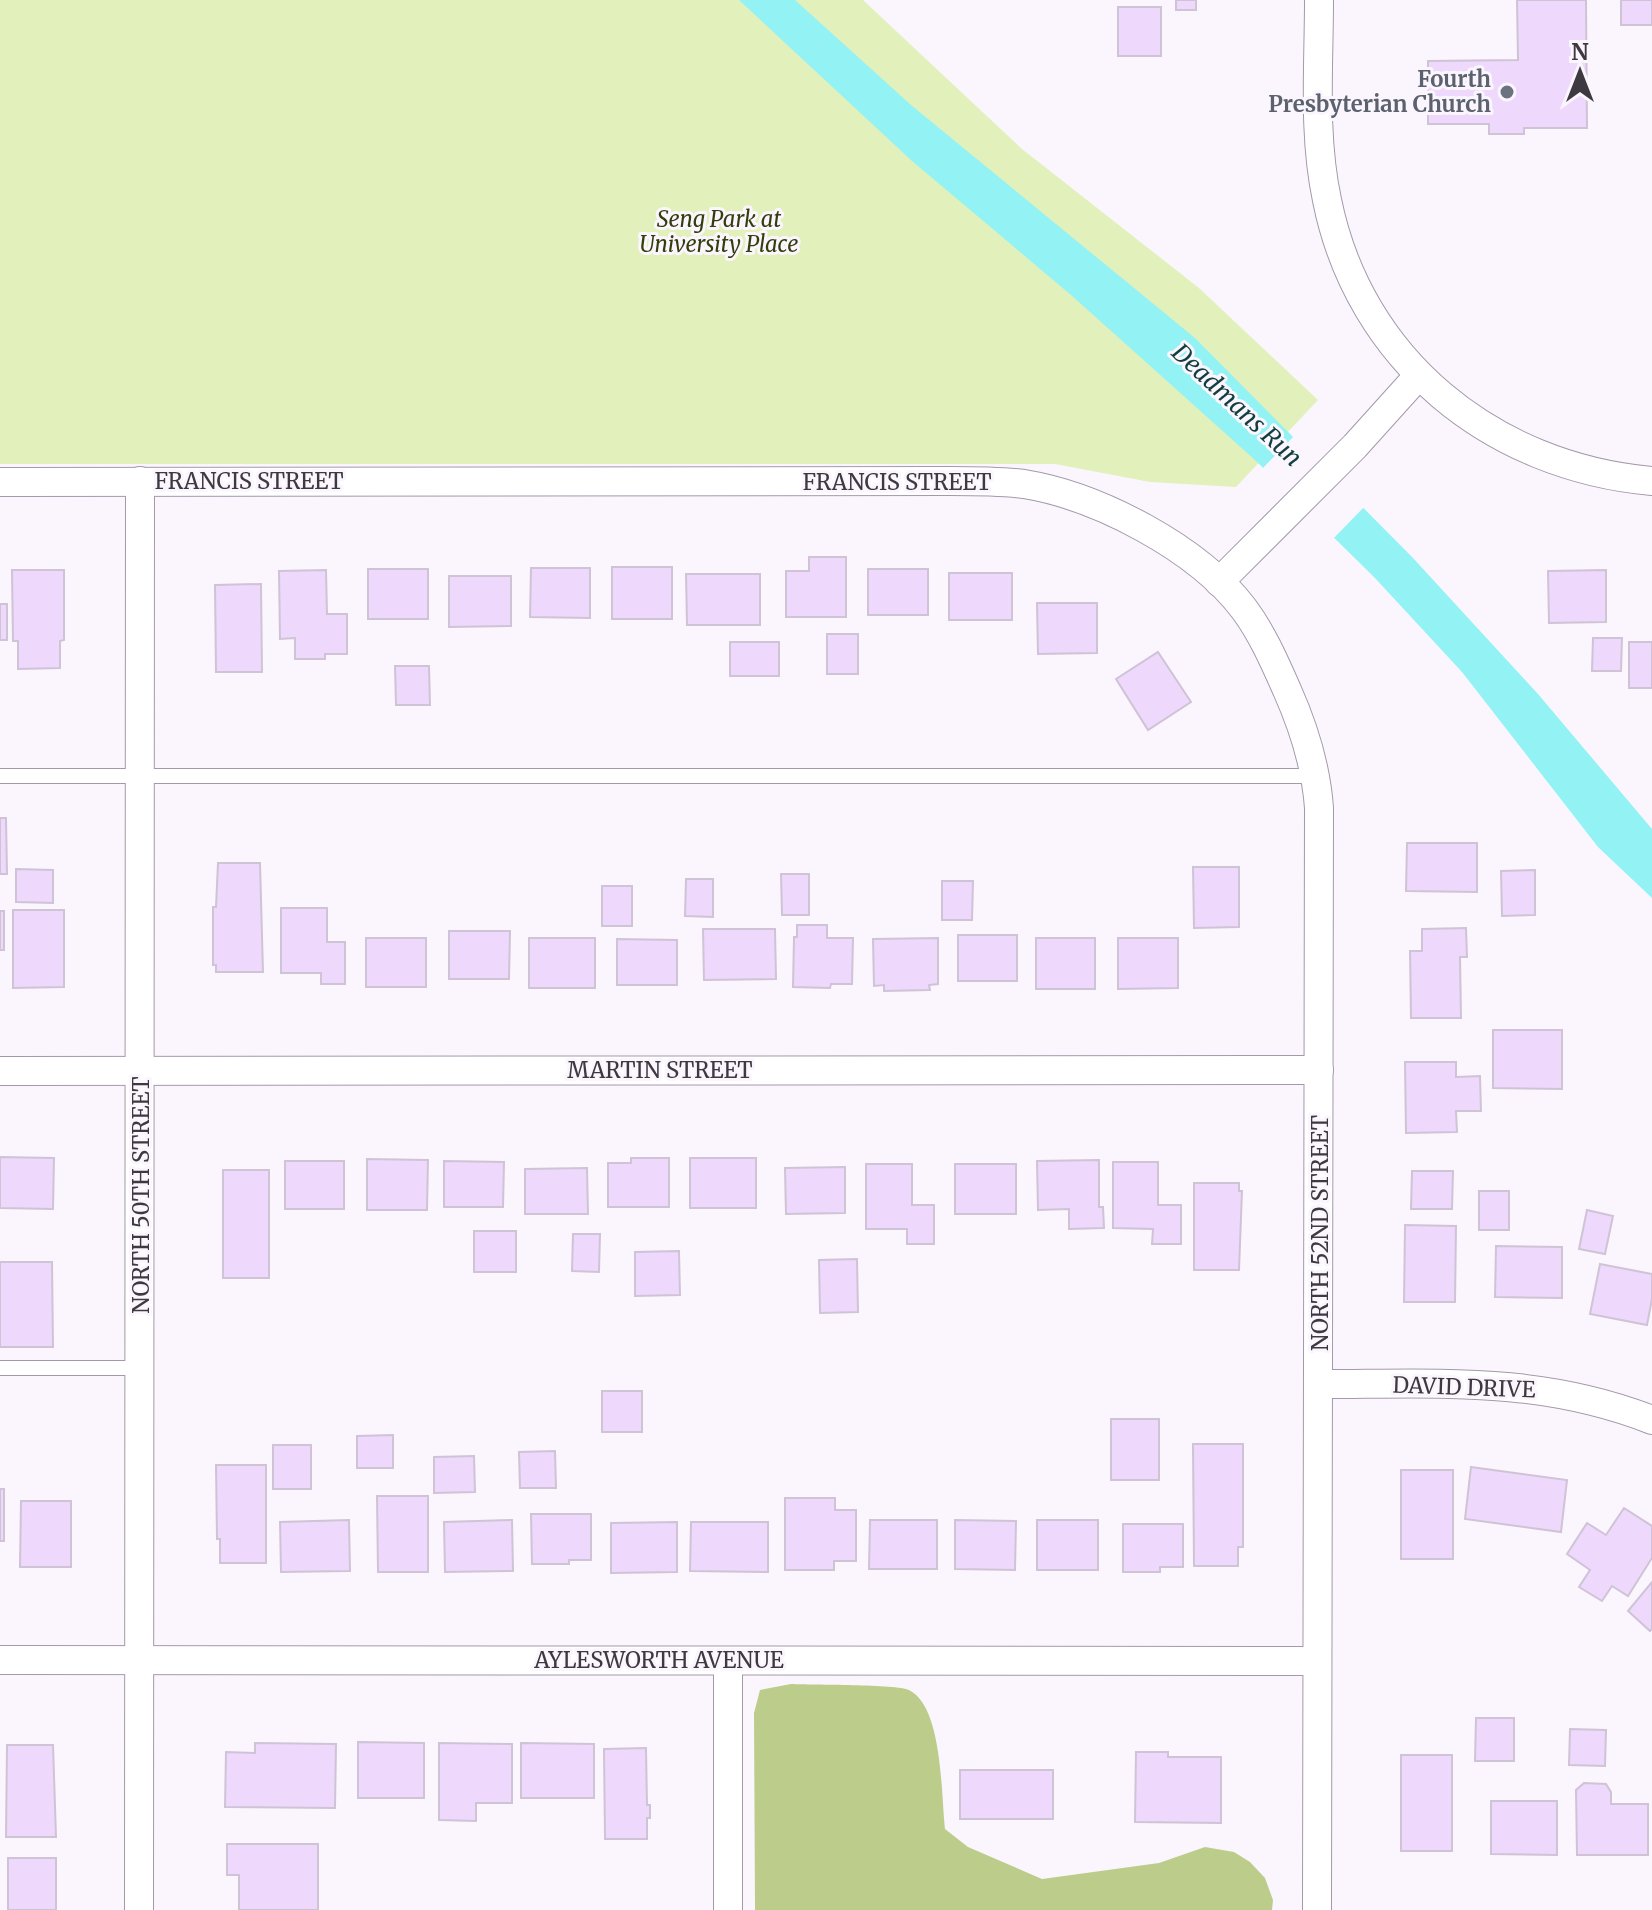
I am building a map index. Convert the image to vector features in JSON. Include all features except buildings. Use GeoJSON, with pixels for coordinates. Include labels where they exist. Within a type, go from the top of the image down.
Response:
{"type":"FeatureCollection","features":[{"type":"Feature","properties":{"kind":"street"},"geometry":{"type":"LineString","coordinates":[[1319,0],[1320,153],[1327,202],[1342,251],[1382,332],[1419,375],[1475,421],[1521,447],[1587,470],[1652,481]]}},
{"type":"Feature","properties":{"kind":"street"},"geometry":{"type":"LineString","coordinates":[[1219,582],[1355,446],[1419,375]]}},
{"type":"Feature","properties":{"kind":"street","name":"NORTH 50TH STREET"},"geometry":{"type":"LineString","coordinates":[[139,1910],[140,481]]}},
{"type":"Feature","properties":{"kind":"street","name":"FRANCIS STREET"},"geometry":{"type":"LineString","coordinates":[[0,482],[950,481],[1024,484],[1083,501],[1131,523],[1176,547],[1219,582]]}},
{"type":"Feature","properties":{"kind":"street","name":"NORTH 52ND STREET"},"geometry":{"type":"LineString","coordinates":[[1219,582],[1244,609],[1278,669],[1307,744],[1316,776],[1319,808],[1317,1910]]}},
{"type":"Feature","properties":{"kind":"street","name":"MARTIN STREET"},"geometry":{"type":"LineString","coordinates":[[0,1071],[1319,1070]]}},
{"type":"Feature","properties":{"kind":"street","name":"DAVID DRIVE"},"geometry":{"type":"LineString","coordinates":[[1320,1384],[1482,1384],[1530,1388],[1610,1405],[1652,1420]]}},
{"type":"Feature","properties":{"kind":"street","name":"AYLESWORTH AVENUE"},"geometry":{"type":"LineString","coordinates":[[0,1660],[1317,1661]]}},
{"type":"Feature","properties":{"kind":"street"},"geometry":{"type":"LineString","coordinates":[[728,1661],[728,1910]]}},
{"type":"Feature","properties":{"kind":"lane"},"geometry":{"type":"LineString","coordinates":[[0,776],[1316,776]]}},
{"type":"Feature","properties":{"kind":"lane"},"geometry":{"type":"LineString","coordinates":[[0,1368],[141,1368]]}},
{"type":"Feature","properties":{"kind":"green space","name":"Seng Park at University Place"},"geometry":{"type":"Polygon","coordinates":[[[0,0],[863,0],[1022,149],[1199,288],[1318,400],[1236,487],[1150,482],[1055,464],[0,464],[0,0]]]}},
{"type":"Feature","properties":{"kind":"green space"},"geometry":{"type":"Polygon","coordinates":[[[791,1684],[901,1688],[920,1699],[934,1732],[945,1829],[968,1847],[1042,1879],[1159,1863],[1205,1847],[1234,1852],[1250,1862],[1265,1878],[1273,1900],[1272,1910],[755,1910],[754,1713],[760,1690],[791,1684]]]}},
{"type":"Feature","properties":{"kind":"water","name":"Deadmans Run"},"geometry":{"type":"Polygon","coordinates":[[[739,0],[795,0],[911,105],[1195,338],[1413,558],[1538,694],[1652,829],[1652,898],[1598,847],[1462,672],[1374,577],[1255,460],[1071,295],[912,161],[739,0]]]}},
{"type":"Feature","properties":{"kind":"pier"},"geometry":{"type":"Polygon","coordinates":[[[1296,434],[1366,505],[1331,541],[1260,471],[1296,434]]]}},
{"type":"Feature","properties":{"kind":"place","name":"Fourth Presbyterian Church"},"geometry":{"type":"Point","coordinates":[1507,92]}}]}
